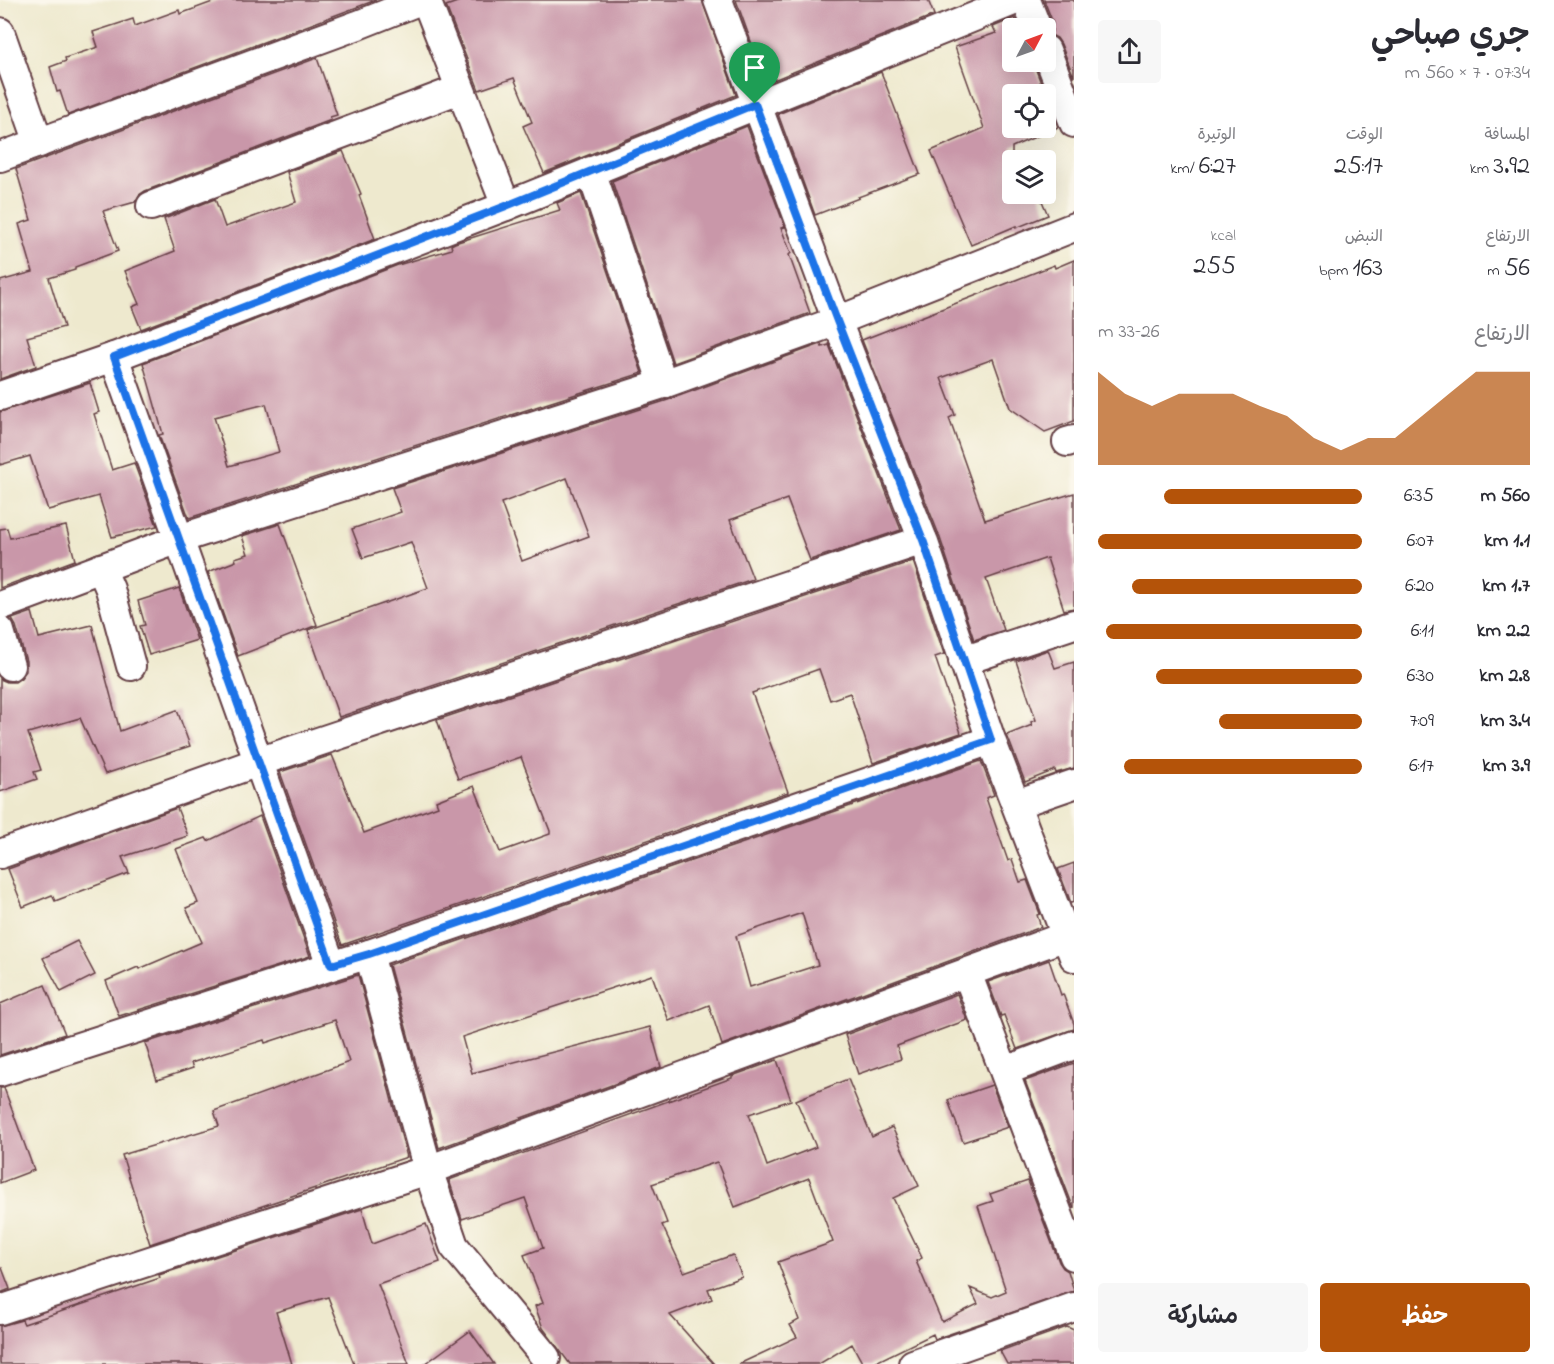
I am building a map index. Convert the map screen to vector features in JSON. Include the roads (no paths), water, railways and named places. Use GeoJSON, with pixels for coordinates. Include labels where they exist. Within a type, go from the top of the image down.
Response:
{"type":"FeatureCollection","features":[{"type":"Feature","properties":{"kind":"street"},"geometry":{"type":"LineString","coordinates":[[0,157],[358,26],[421,0]]}},
{"type":"Feature","properties":{"kind":"street"},"geometry":{"type":"LineString","coordinates":[[426,0],[506,206]]}},
{"type":"Feature","properties":{"kind":"street"},"geometry":{"type":"LineString","coordinates":[[0,1310],[428,1170],[967,973],[1070,946],[991,740],[923,540],[837,321],[718,0]]}},
{"type":"Feature","properties":{"kind":"street"},"geometry":{"type":"LineString","coordinates":[[0,396],[114,357],[506,206],[1016,0]]}},
{"type":"Feature","properties":{"kind":"street"},"geometry":{"type":"LineString","coordinates":[[1026,0],[1033,18]]}},
{"type":"Feature","properties":{"kind":"street"},"geometry":{"type":"LineString","coordinates":[[0,32],[39,143]]}},
{"type":"Feature","properties":{"kind":"street"},"geometry":{"type":"LineString","coordinates":[[1054,72],[1074,123]]}},
{"type":"Feature","properties":{"kind":"street"},"geometry":{"type":"LineString","coordinates":[[151,206],[460,89]]}},
{"type":"Feature","properties":{"kind":"street"},"geometry":{"type":"LineString","coordinates":[[591,171],[663,384]]}},
{"type":"Feature","properties":{"kind":"street"},"geometry":{"type":"LineString","coordinates":[[0,606],[179,539],[663,384],[837,321],[1074,227]]}},
{"type":"Feature","properties":{"kind":"street"},"geometry":{"type":"LineString","coordinates":[[114,357],[331,965]]}},
{"type":"Feature","properties":{"kind":"street"},"geometry":{"type":"LineString","coordinates":[[0,854],[258,762],[923,540]]}},
{"type":"Feature","properties":{"kind":"street"},"geometry":{"type":"LineString","coordinates":[[101,568],[110,589],[131,666]]}},
{"type":"Feature","properties":{"kind":"street"},"geometry":{"type":"LineString","coordinates":[[963,661],[1074,624]]}},
{"type":"Feature","properties":{"kind":"street"},"geometry":{"type":"LineString","coordinates":[[0,631],[10,666]]}},
{"type":"Feature","properties":{"kind":"street"},"geometry":{"type":"LineString","coordinates":[[0,1072],[369,954],[991,740]]}},
{"type":"Feature","properties":{"kind":"street"},"geometry":{"type":"LineString","coordinates":[[1016,804],[1074,784]]}},
{"type":"Feature","properties":{"kind":"street"},"geometry":{"type":"LineString","coordinates":[[369,954],[428,1170],[454,1246],[545,1362]]}},
{"type":"Feature","properties":{"kind":"street"},"geometry":{"type":"LineString","coordinates":[[967,973],[1074,1256]]}},
{"type":"Feature","properties":{"kind":"street"},"geometry":{"type":"LineString","coordinates":[[1005,1071],[1074,1045]]}},
{"type":"Feature","properties":{"kind":"street"},"geometry":{"type":"LineString","coordinates":[[913,1364],[1074,1307]]}}]}
